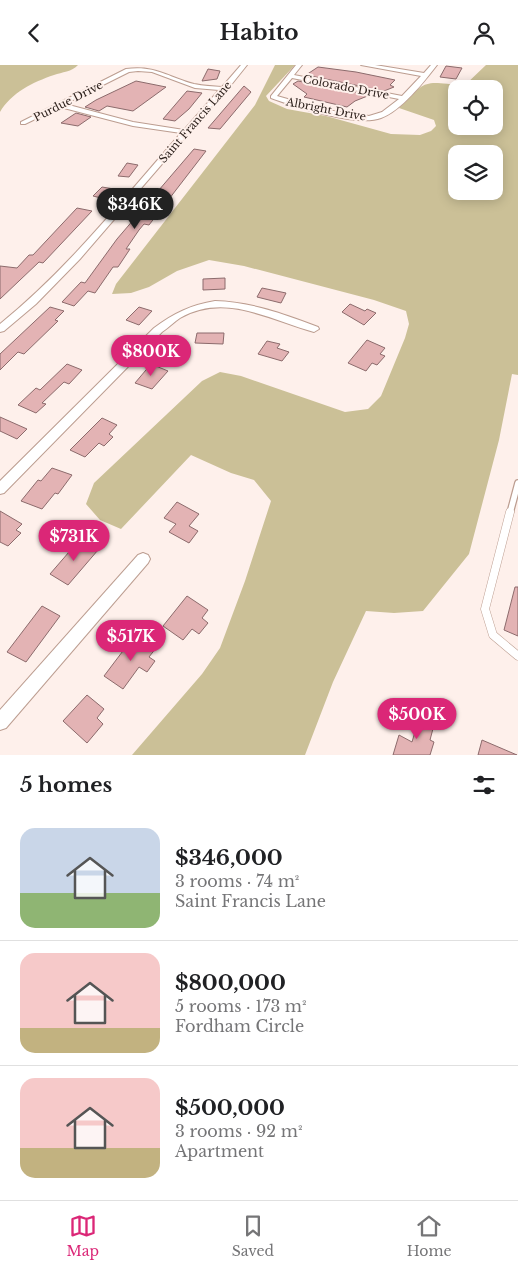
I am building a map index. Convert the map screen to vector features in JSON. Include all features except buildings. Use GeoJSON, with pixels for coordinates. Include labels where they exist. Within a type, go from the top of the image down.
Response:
{"type":"FeatureCollection","features":[{"type":"Feature","properties":{"kind":"street","name":"Saint Francis Lane"},"geometry":{"type":"LineString","coordinates":[[0,329],[33,302],[77,257],[244,65]]}},
{"type":"Feature","properties":{"kind":"street"},"geometry":{"type":"LineString","coordinates":[[290,76],[299,65]]}},
{"type":"Feature","properties":{"kind":"street"},"geometry":{"type":"LineString","coordinates":[[364,65],[425,75]]}},
{"type":"Feature","properties":{"kind":"street"},"geometry":{"type":"LineString","coordinates":[[402,98],[434,65]]}},
{"type":"Feature","properties":{"kind":"street","name":"Purdue Drive"},"geometry":{"type":"LineString","coordinates":[[23,123],[128,70],[141,66],[158,68],[189,84],[225,89]]}},
{"type":"Feature","properties":{"kind":"street","name":"Albright Drive"},"geometry":{"type":"LineString","coordinates":[[290,76],[273,97],[326,112],[362,118],[379,117],[402,98]]}},
{"type":"Feature","properties":{"kind":"street","name":"Colorado Drive"},"geometry":{"type":"LineString","coordinates":[[290,76],[402,98]]}},
{"type":"Feature","properties":{"kind":"street"},"geometry":{"type":"LineString","coordinates":[[61,105],[133,123],[186,132]]}},
{"type":"Feature","properties":{"kind":"street"},"geometry":{"type":"LineString","coordinates":[[0,489],[158,330],[171,319],[187,310],[206,305],[240,305],[314,329]]}},
{"type":"Feature","properties":{"kind":"street"},"geometry":{"type":"LineString","coordinates":[[0,722],[143,559]]}},
{"type":"Feature","properties":{"kind":"lane"},"geometry":{"type":"LineString","coordinates":[[518,483],[485,609],[493,635],[518,656]]}},
{"type":"Feature","properties":{"kind":"shaded area"},"geometry":{"type":"Polygon","coordinates":[[[0,65],[78,65],[23,89],[10,99],[0,112],[0,65]]]}},
{"type":"Feature","properties":{"kind":"shaded area"},"geometry":{"type":"Polygon","coordinates":[[[275,65],[295,65],[266,96],[269,101],[287,109],[326,116],[391,134],[420,135],[431,131],[436,126],[434,120],[399,108],[421,87],[427,84],[440,83],[448,84],[448,135],[503,135],[503,80],[470,80],[486,65],[518,65],[518,375],[512,374],[499,440],[469,554],[423,611],[394,613],[366,611],[333,682],[305,755],[132,755],[202,674],[220,648],[245,581],[271,501],[254,480],[231,473],[191,455],[121,529],[100,520],[86,504],[94,483],[202,381],[220,372],[241,376],[345,412],[368,409],[381,396],[405,338],[409,324],[406,311],[374,300],[244,266],[209,260],[177,271],[149,287],[131,293],[112,294],[116,284],[255,105],[275,65]]]}}]}
